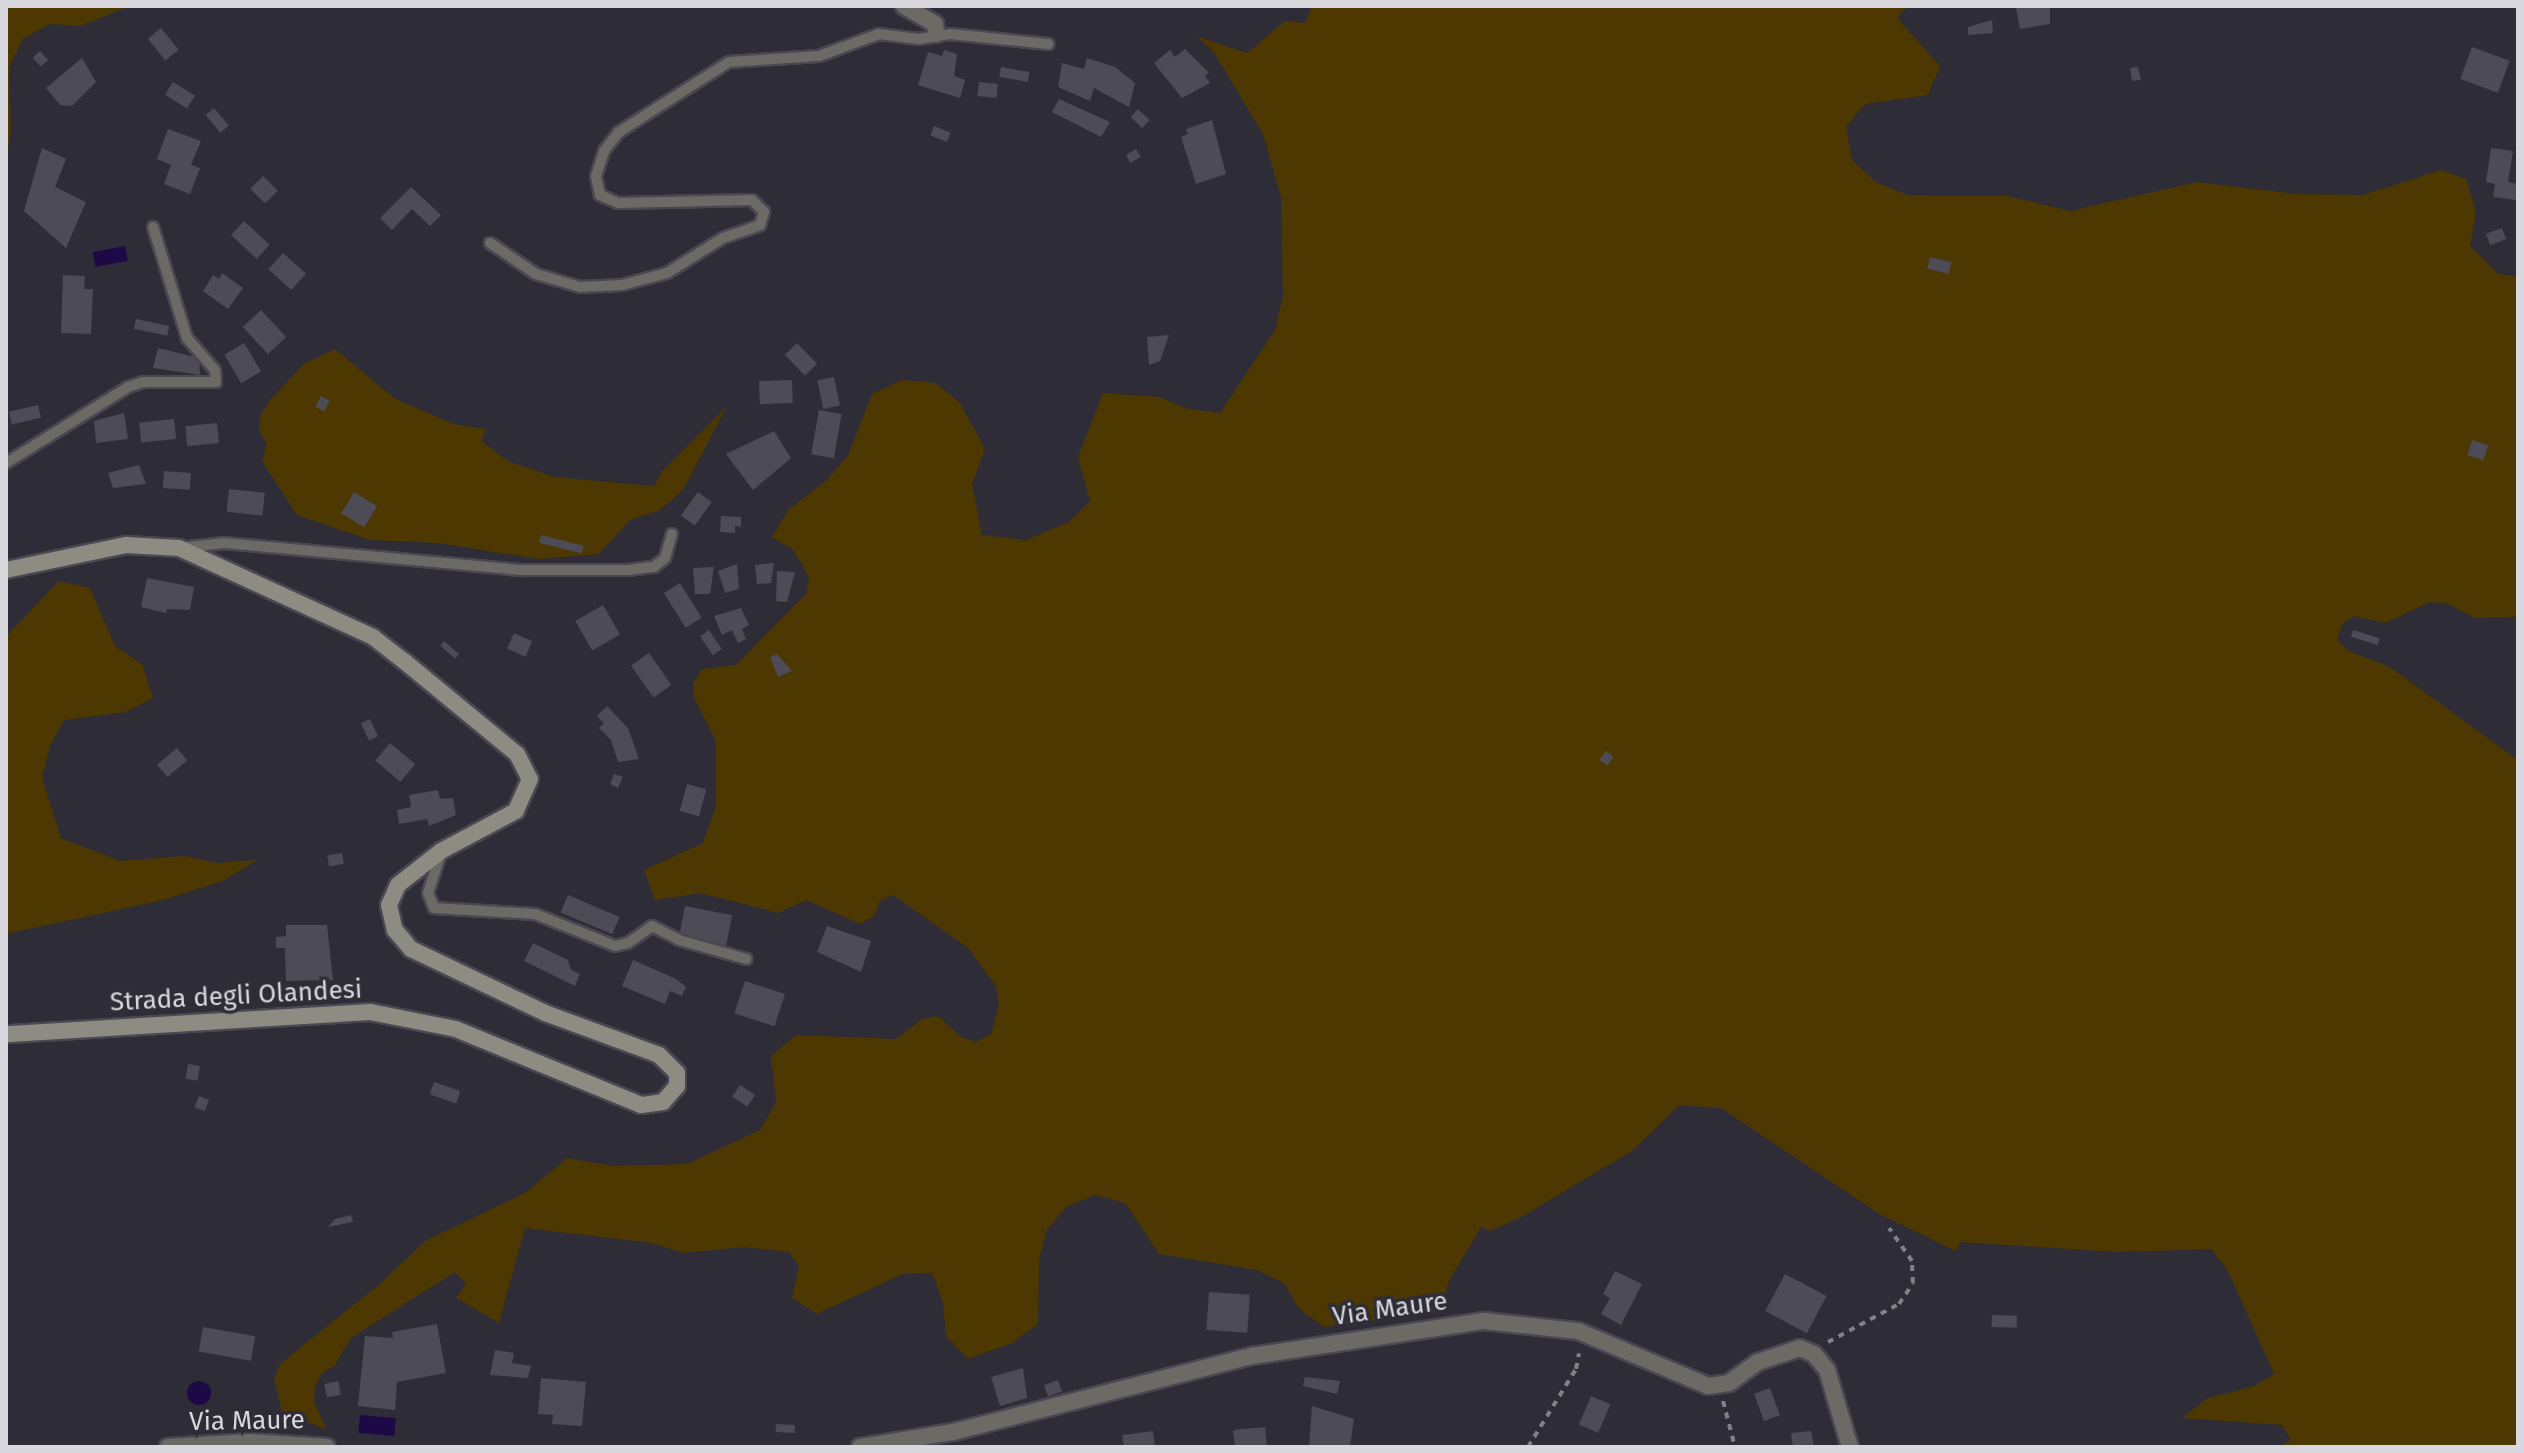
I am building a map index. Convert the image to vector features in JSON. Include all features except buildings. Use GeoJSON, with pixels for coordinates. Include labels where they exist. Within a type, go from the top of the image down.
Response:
{"type":"FeatureCollection","features":[{"type":"Feature","properties":{"kind":"main road","name":"Strada degli Olandesi"},"geometry":{"type":"LineString","coordinates":[[6,570],[126,545],[179,548],[373,637],[517,754],[530,779],[516,811],[441,851],[398,885],[389,905],[395,930],[411,949],[545,1013],[659,1055],[677,1073],[677,1086],[663,1102],[641,1105],[456,1029],[370,1012],[6,1034]]}},
{"type":"Feature","properties":{"kind":"street"},"geometry":{"type":"LineString","coordinates":[[904,6],[935,24],[936,34]]}},
{"type":"Feature","properties":{"kind":"street","name":"Via Maure"},"geometry":{"type":"LineString","coordinates":[[860,1447],[953,1432],[1252,1356],[1335,1340],[1484,1321],[1578,1331],[1719,1387]]}},
{"type":"Feature","properties":{"kind":"street"},"geometry":{"type":"LineString","coordinates":[[1719,1387],[1784,1350],[1800,1348],[1814,1354],[1827,1370],[1850,1447]]}},
{"type":"Feature","properties":{"kind":"street","name":"Via Maure"},"geometry":{"type":"LineString","coordinates":[[168,1447],[249,1442],[327,1447]]}},
{"type":"Feature","properties":{"kind":"lane"},"geometry":{"type":"LineString","coordinates":[[490,243],[536,274],[580,287],[622,285],[667,273],[723,238],[760,225],[763,208],[752,200],[618,203],[600,195],[596,176],[604,151],[619,132],[729,62],[819,56],[879,34],[919,39],[936,34],[1048,44]]}},
{"type":"Feature","properties":{"kind":"lane"},"geometry":{"type":"LineString","coordinates":[[6,463],[128,387],[143,382],[216,382],[215,370],[187,338],[153,227]]}},
{"type":"Feature","properties":{"kind":"lane"},"geometry":{"type":"LineString","coordinates":[[179,548],[224,543],[523,570],[628,570],[654,567],[665,558],[672,534]]}},
{"type":"Feature","properties":{"kind":"lane"},"geometry":{"type":"LineString","coordinates":[[441,851],[428,893],[434,908],[535,914],[615,946],[652,926],[679,940],[746,959]]}},
{"type":"Feature","properties":{"kind":"path"},"geometry":{"type":"LineString","coordinates":[[1814,1354],[1899,1304],[1913,1283],[1912,1261],[1889,1228]]}},
{"type":"Feature","properties":{"kind":"path"},"geometry":{"type":"LineString","coordinates":[[1528,1447],[1576,1369],[1578,1331]]}},
{"type":"Feature","properties":{"kind":"path"},"geometry":{"type":"LineString","coordinates":[[1719,1387],[1735,1447]]}},
{"type":"Feature","properties":{"kind":"shaded area"},"geometry":{"type":"Polygon","coordinates":[[[6,6],[130,6],[80,26],[49,24],[22,40],[9,68],[11,129],[6,164],[6,6]]]}},
{"type":"Feature","properties":{"kind":"shaded area"},"geometry":{"type":"Polygon","coordinates":[[[1312,6],[1908,6],[1897,18],[1940,66],[1928,95],[1865,104],[1846,127],[1852,160],[1876,182],[1907,195],[2008,196],[2070,211],[2197,182],[2296,194],[2363,195],[2441,170],[2466,179],[2476,212],[2470,246],[2498,274],[2518,276],[2518,617],[2475,618],[2446,603],[2430,602],[2385,623],[2354,616],[2342,625],[2337,640],[2349,651],[2390,667],[2518,760],[2518,1447],[2279,1447],[2291,1440],[2282,1425],[2182,1418],[2208,1398],[2254,1386],[2274,1374],[2228,1271],[2211,1249],[2118,1252],[1960,1242],[1956,1251],[1881,1215],[1721,1108],[1679,1105],[1632,1151],[1523,1216],[1490,1231],[1481,1227],[1450,1279],[1439,1312],[1324,1327],[1299,1309],[1284,1283],[1257,1270],[1159,1254],[1125,1203],[1095,1195],[1066,1207],[1047,1230],[1039,1261],[1038,1324],[1012,1343],[968,1359],[946,1336],[943,1303],[932,1273],[902,1274],[817,1314],[792,1298],[799,1266],[789,1252],[744,1247],[683,1253],[652,1243],[525,1228],[499,1323],[456,1298],[466,1284],[455,1272],[351,1338],[335,1365],[322,1373],[315,1387],[314,1402],[327,1430],[282,1411],[274,1379],[280,1364],[382,1282],[425,1241],[525,1193],[567,1158],[614,1166],[687,1164],[760,1130],[776,1102],[771,1056],[796,1035],[896,1039],[922,1019],[938,1016],[961,1037],[976,1042],[991,1034],[999,1004],[996,986],[968,948],[893,895],[880,901],[874,916],[860,924],[806,900],[778,913],[701,893],[655,900],[644,870],[703,843],[716,806],[716,741],[694,698],[693,683],[702,669],[736,665],[806,594],[809,578],[802,564],[793,550],[772,537],[789,509],[827,480],[848,455],[872,394],[902,380],[936,383],[960,403],[985,449],[972,484],[982,535],[1026,540],[1069,522],[1090,501],[1078,457],[1103,393],[1159,397],[1188,409],[1220,413],[1275,330],[1283,296],[1281,197],[1263,134],[1213,51],[1196,36],[1247,53],[1285,21],[1305,23],[1312,6]]]}},
{"type":"Feature","properties":{"kind":"shaded area"},"geometry":{"type":"Polygon","coordinates":[[[125,246],[128,261],[95,267],[93,252],[125,246]]]}},
{"type":"Feature","properties":{"kind":"shaded area"},"geometry":{"type":"Polygon","coordinates":[[[335,349],[394,398],[453,424],[486,429],[481,441],[508,461],[554,477],[654,486],[662,471],[727,406],[683,490],[660,510],[630,520],[599,554],[539,559],[438,543],[370,540],[297,515],[262,461],[267,444],[259,430],[261,414],[270,400],[304,364],[335,349]]]}},
{"type":"Feature","properties":{"kind":"shaded area"},"geometry":{"type":"Polygon","coordinates":[[[59,581],[90,588],[115,646],[142,664],[153,698],[126,712],[64,720],[50,746],[42,778],[61,838],[120,861],[184,856],[217,863],[257,860],[225,880],[163,900],[6,934],[6,636],[59,581]]]}},
{"type":"Feature","properties":{"kind":"shaded area"},"geometry":{"type":"Polygon","coordinates":[[[199,1381],[208,1384],[211,1393],[208,1402],[199,1405],[190,1402],[187,1393],[190,1384],[199,1381]]]}},
{"type":"Feature","properties":{"kind":"shaded area"},"geometry":{"type":"Polygon","coordinates":[[[360,1415],[396,1418],[394,1436],[358,1433],[360,1415]]]}}]}
